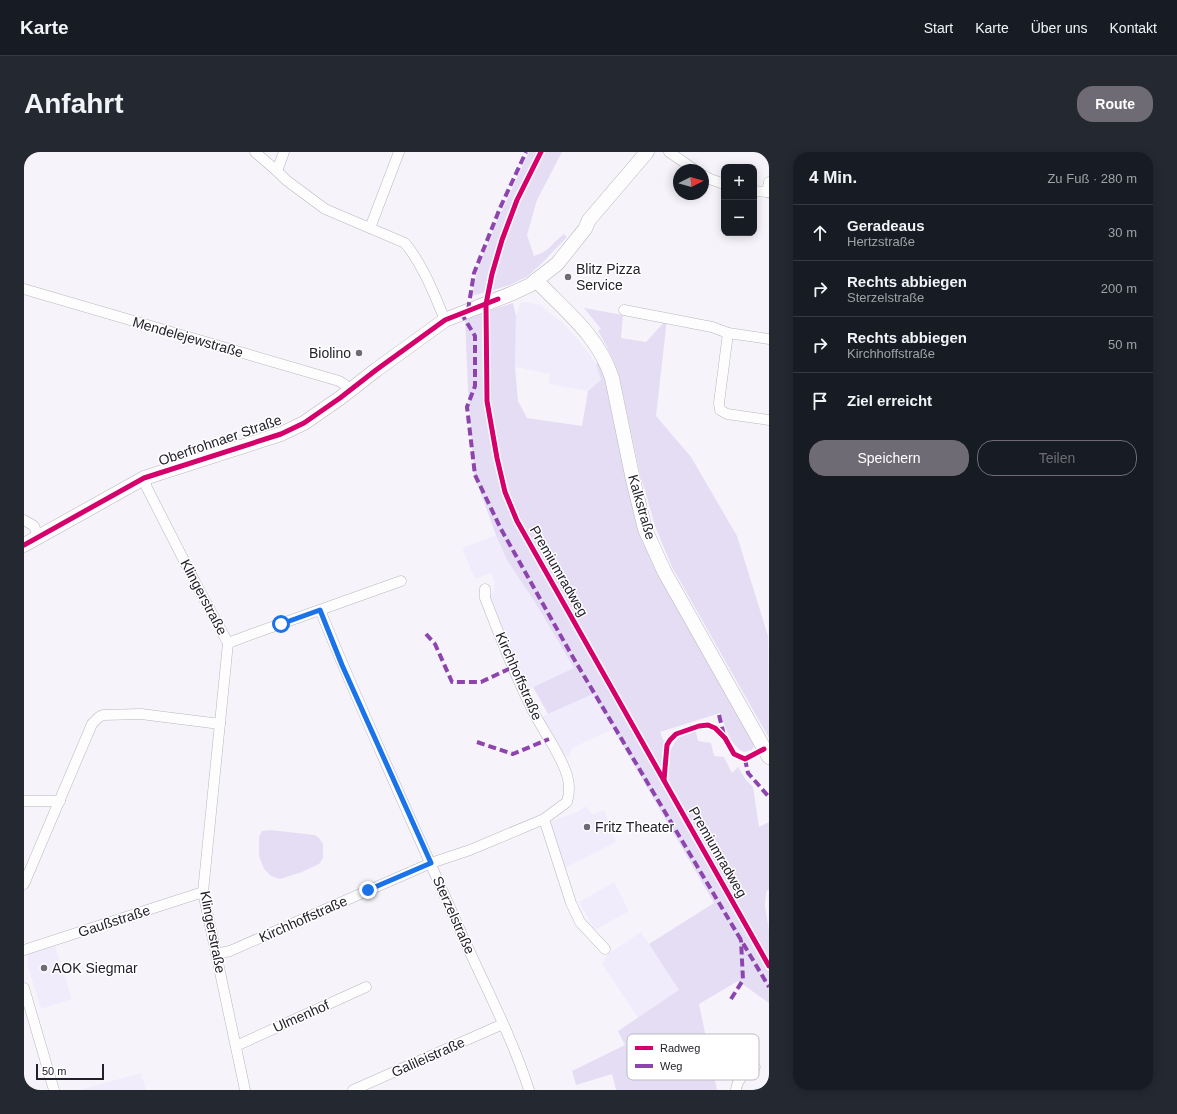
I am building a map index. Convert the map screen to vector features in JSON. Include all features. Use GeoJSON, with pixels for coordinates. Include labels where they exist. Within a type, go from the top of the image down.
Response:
{"type":"FeatureCollection","features":[{"type":"Feature","properties":{"kind":"main road","name":"Oberfrohnaer Straße"},"geometry":{"type":"LineString","coordinates":[[24,545],[144,478],[281,434],[304,423],[446,320],[513,293],[536,280],[557,264],[585,229],[589,220],[647,152]]}},
{"type":"Feature","properties":{"kind":"main road","name":"Kalkstraße"},"geometry":{"type":"LineString","coordinates":[[536,280],[582,327],[598,347],[608,366],[612,378],[633,480],[645,529],[664,571],[769,757]]}},
{"type":"Feature","properties":{"kind":"street"},"geometry":{"type":"LineString","coordinates":[[255,152],[286,180],[325,209],[405,243],[428,280],[446,320]]}},
{"type":"Feature","properties":{"kind":"street"},"geometry":{"type":"LineString","coordinates":[[277,171],[284,152]]}},
{"type":"Feature","properties":{"kind":"street"},"geometry":{"type":"LineString","coordinates":[[370,228],[400,152]]}},
{"type":"Feature","properties":{"kind":"street"},"geometry":{"type":"LineString","coordinates":[[669,152],[686,164]]}},
{"type":"Feature","properties":{"kind":"street"},"geometry":{"type":"LineString","coordinates":[[709,178],[721,183]]}},
{"type":"Feature","properties":{"kind":"street"},"geometry":{"type":"LineString","coordinates":[[757,191],[768,189]]}},
{"type":"Feature","properties":{"kind":"street","name":"Mendelejewstraße"},"geometry":{"type":"LineString","coordinates":[[24,289],[339,381],[350,390]]}},
{"type":"Feature","properties":{"kind":"street"},"geometry":{"type":"LineString","coordinates":[[624,310],[712,327],[728,333],[769,339]]}},
{"type":"Feature","properties":{"kind":"street"},"geometry":{"type":"LineString","coordinates":[[728,333],[718,403],[720,410],[727,414],[769,420]]}},
{"type":"Feature","properties":{"kind":"street","name":"Klingerstraße"},"geometry":{"type":"LineString","coordinates":[[144,478],[147,488],[192,578],[228,643],[203,892],[245,1090]]}},
{"type":"Feature","properties":{"kind":"street"},"geometry":{"type":"LineString","coordinates":[[24,520],[34,526],[38,536]]}},
{"type":"Feature","properties":{"kind":"street"},"geometry":{"type":"LineString","coordinates":[[228,643],[401,581]]}},
{"type":"Feature","properties":{"kind":"street","name":"Kirchhoffstraße"},"geometry":{"type":"LineString","coordinates":[[216,954],[230,951],[431,863],[470,850],[544,819],[567,802],[570,791],[567,775],[560,758],[530,706],[485,598],[485,589]]}},
{"type":"Feature","properties":{"kind":"street","name":"Sterzelstraße"},"geometry":{"type":"LineString","coordinates":[[320,610],[346,672],[513,1046],[528,1090]]}},
{"type":"Feature","properties":{"kind":"street"},"geometry":{"type":"LineString","coordinates":[[24,884],[92,724],[99,717],[103,715],[141,714],[220,724]]}},
{"type":"Feature","properties":{"kind":"street"},"geometry":{"type":"LineString","coordinates":[[24,801],[60,801]]}},
{"type":"Feature","properties":{"kind":"street"},"geometry":{"type":"LineString","coordinates":[[544,819],[572,903],[580,922],[605,949]]}},
{"type":"Feature","properties":{"kind":"street","name":"Gaußstraße"},"geometry":{"type":"LineString","coordinates":[[24,950],[203,892]]}},
{"type":"Feature","properties":{"kind":"street","name":"Ulmenhof"},"geometry":{"type":"LineString","coordinates":[[236,1046],[366,987]]}},
{"type":"Feature","properties":{"kind":"street"},"geometry":{"type":"LineString","coordinates":[[24,988],[54,1090]]}},
{"type":"Feature","properties":{"kind":"street","name":"Galileistraße"},"geometry":{"type":"LineString","coordinates":[[353,1090],[372,1086],[503,1024]]}},
{"type":"Feature","properties":{"kind":"street"},"geometry":{"type":"LineString","coordinates":[[736,1090],[736,1085],[739,1080]]}},
{"type":"Feature","properties":{"kind":"shaded area"},"geometry":{"type":"Polygon","coordinates":[[[529,152],[562,152],[537,200],[527,235],[534,256],[547,249],[564,234],[567,237],[528,276],[510,285],[472,296],[477,270],[497,221],[529,152]]]}},
{"type":"Feature","properties":{"kind":"shaded area"},"geometry":{"type":"Polygon","coordinates":[[[524,302],[540,305],[565,325],[589,353],[596,364],[601,380],[588,391],[549,384],[550,374],[515,367],[516,316],[520,303],[524,302]]]}},
{"type":"Feature","properties":{"kind":"shaded area"},"geometry":{"type":"Polygon","coordinates":[[[513,303],[516,316],[515,367],[518,401],[527,418],[582,426],[588,391],[601,380],[596,364],[600,362],[603,368],[629,481],[753,741],[754,746],[752,750],[744,752],[739,749],[731,740],[720,713],[660,732],[669,754],[676,741],[686,733],[696,732],[698,741],[711,743],[714,756],[724,757],[732,773],[738,767],[746,780],[753,787],[759,827],[769,822],[769,889],[766,892],[765,906],[769,931],[769,1003],[738,981],[699,1004],[705,1034],[627,1034],[627,1080],[715,1080],[717,1090],[616,1090],[612,1074],[576,1085],[572,1071],[625,1045],[618,1031],[679,990],[649,944],[714,903],[593,694],[548,714],[533,687],[574,668],[536,604],[507,560],[496,535],[474,475],[465,318],[513,303]]]}},
{"type":"Feature","properties":{"kind":"shaded area"},"geometry":{"type":"Polygon","coordinates":[[[584,308],[623,315],[621,338],[646,342],[667,319],[656,416],[691,457],[737,536],[768,636],[769,738],[672,567],[655,526],[641,479],[617,370],[598,331],[601,329],[584,308]]]}},
{"type":"Feature","properties":{"kind":"shaded area"},"geometry":{"type":"Polygon","coordinates":[[[496,535],[507,560],[536,604],[574,668],[528,689],[489,601],[490,596],[494,591],[495,583],[491,573],[475,579],[462,548],[496,535]]]}},
{"type":"Feature","properties":{"kind":"shaded area"},"geometry":{"type":"Polygon","coordinates":[[[593,694],[613,729],[572,748],[569,757],[562,755],[542,717],[593,694]]]}},
{"type":"Feature","properties":{"kind":"shaded area"},"geometry":{"type":"Polygon","coordinates":[[[584,806],[593,814],[604,810],[616,842],[565,868],[551,828],[552,821],[580,811],[584,806]]]}},
{"type":"Feature","properties":{"kind":"shaded area"},"geometry":{"type":"Polygon","coordinates":[[[270,830],[315,835],[323,844],[323,858],[319,864],[302,872],[280,879],[271,876],[264,869],[259,856],[259,837],[262,831],[270,830]]]}},
{"type":"Feature","properties":{"kind":"shaded area"},"geometry":{"type":"Polygon","coordinates":[[[614,882],[629,911],[595,930],[579,902],[614,882]]]}},
{"type":"Feature","properties":{"kind":"shaded area"},"geometry":{"type":"Polygon","coordinates":[[[641,932],[680,990],[638,1018],[602,964],[608,954],[641,932]]]}},
{"type":"Feature","properties":{"kind":"shaded area"},"geometry":{"type":"Polygon","coordinates":[[[55,946],[72,999],[41,1009],[28,967],[28,954],[55,946]]]}},
{"type":"Feature","properties":{"kind":"shaded area"},"geometry":{"type":"Polygon","coordinates":[[[141,1073],[146,1090],[79,1090],[141,1073]]]}},
{"type":"Feature","properties":{"kind":"marked path"},"geometry":{"type":"LineString","coordinates":[[468,310],[474,273],[500,208],[526,152]]}},
{"type":"Feature","properties":{"kind":"marked path"},"geometry":{"type":"LineString","coordinates":[[461,313],[475,336],[475,386],[467,407],[475,475],[501,529],[571,654],[769,987]]}},
{"type":"Feature","properties":{"kind":"marked path"},"geometry":{"type":"LineString","coordinates":[[426,634],[435,644],[452,682],[481,682],[513,667]]}},
{"type":"Feature","properties":{"kind":"marked path"},"geometry":{"type":"LineString","coordinates":[[719,715],[724,735]]}},
{"type":"Feature","properties":{"kind":"marked path"},"geometry":{"type":"LineString","coordinates":[[477,742],[513,754],[549,739]]}},
{"type":"Feature","properties":{"kind":"marked path"},"geometry":{"type":"LineString","coordinates":[[745,759],[748,773],[769,797]]}},
{"type":"Feature","properties":{"kind":"marked path"},"geometry":{"type":"LineString","coordinates":[[731,999],[743,980],[741,940]]}},
{"type":"Feature","properties":{"kind":"cycle path","name":"Premiumradweg"},"geometry":{"type":"LineString","coordinates":[[541,152],[517,200],[502,240],[492,274],[486,304],[487,401],[497,458],[505,492],[517,521],[769,966]]}},
{"type":"Feature","properties":{"kind":"cycle path"},"geometry":{"type":"LineString","coordinates":[[24,545],[144,478],[281,434],[304,423],[445,320],[498,299]]}},
{"type":"Feature","properties":{"kind":"cycle path"},"geometry":{"type":"LineString","coordinates":[[664,780],[667,745],[670,740],[676,734],[699,726],[708,725],[715,728],[725,738],[734,754],[745,759],[764,749]]}},
{"type":"Feature","properties":{"kind":"place","name":"Blitz Pizza Service"},"geometry":{"type":"Point","coordinates":[568,277]}},
{"type":"Feature","properties":{"kind":"place","name":"Biolino"},"geometry":{"type":"Point","coordinates":[359,353]}},
{"type":"Feature","properties":{"kind":"place","name":"Fritz Theater"},"geometry":{"type":"Point","coordinates":[587,827]}},
{"type":"Feature","properties":{"kind":"place","name":"AOK Siegmar"},"geometry":{"type":"Point","coordinates":[44,968]}},
{"type":"Feature","properties":{"kind":"route"},"geometry":{"type":"LineString","coordinates":[[281,624],[320,610],[342,665],[431,863],[368,890]]}}]}
